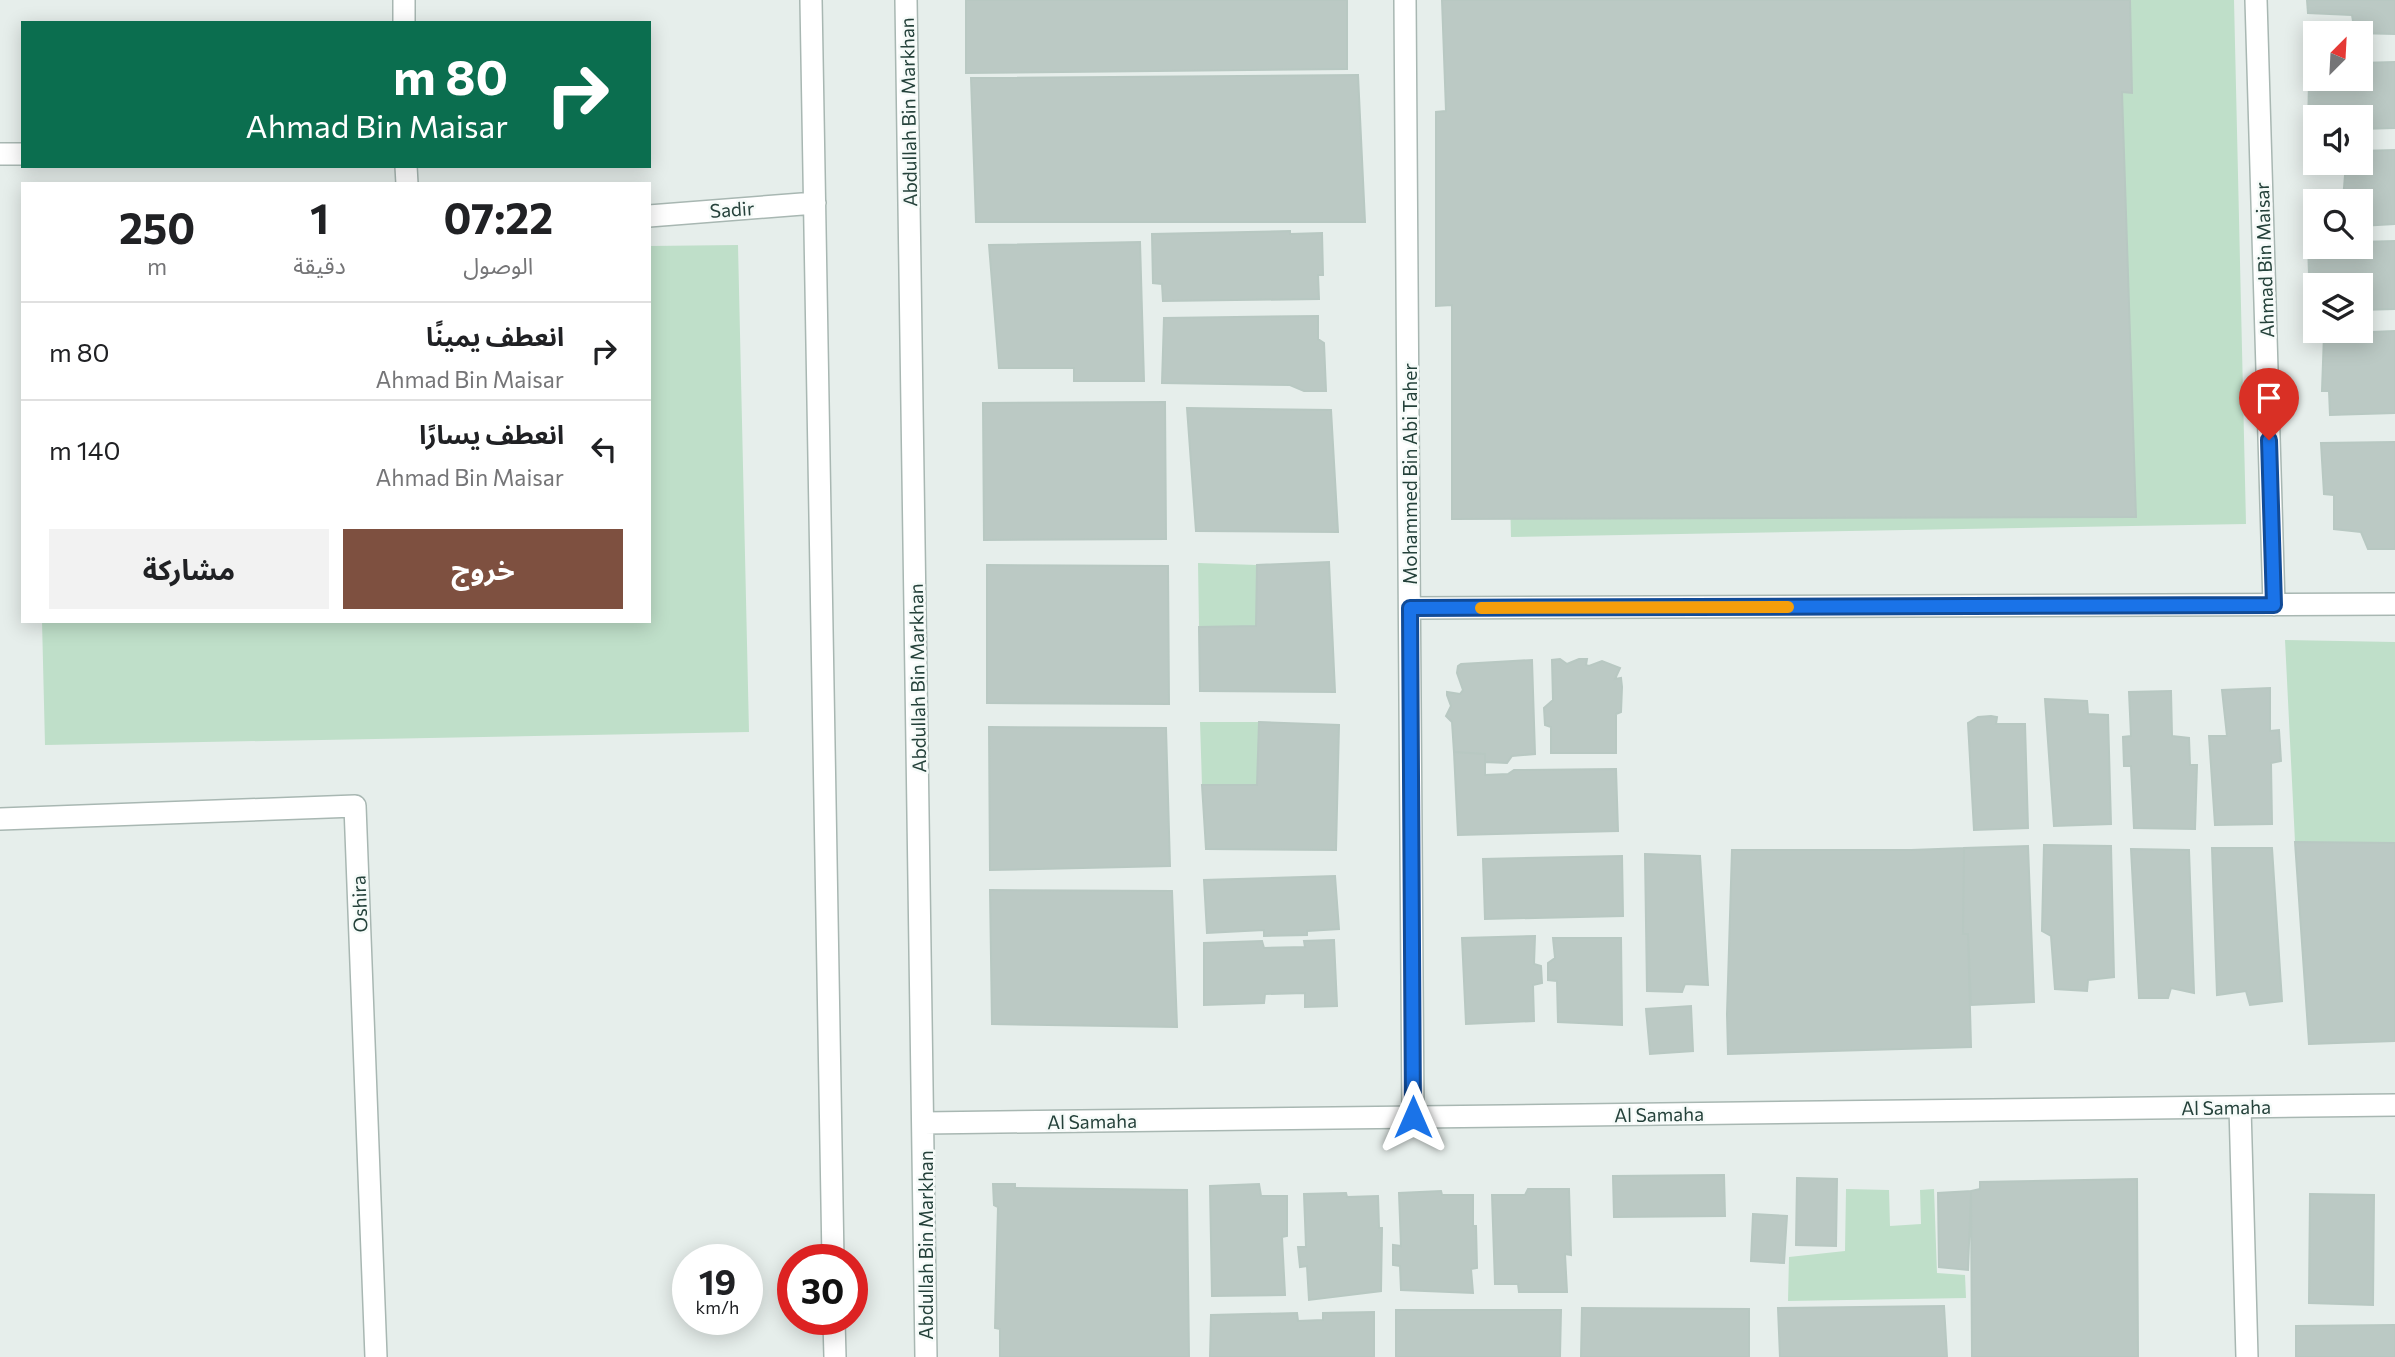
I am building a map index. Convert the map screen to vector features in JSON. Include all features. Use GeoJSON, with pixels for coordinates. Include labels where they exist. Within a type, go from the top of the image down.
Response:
{"type":"FeatureCollection","features":[{"type":"Feature","properties":{"kind":"street"},"geometry":{"type":"LineString","coordinates":[[404,0],[404,21]]}},
{"type":"Feature","properties":{"kind":"street"},"geometry":{"type":"LineString","coordinates":[[811,0],[833,1244]]}},
{"type":"Feature","properties":{"kind":"street","name":"Abdullah Bin Markhan"},"geometry":{"type":"LineString","coordinates":[[906,0],[926,1357]]}},
{"type":"Feature","properties":{"kind":"street","name":"Mohammed Bin Abi Taher"},"geometry":{"type":"LineString","coordinates":[[1405,0],[1413,1117]]}},
{"type":"Feature","properties":{"kind":"street","name":"Ahmad Bin Maisar"},"geometry":{"type":"LineString","coordinates":[[2256,0],[2274,605]]}},
{"type":"Feature","properties":{"kind":"street"},"geometry":{"type":"LineString","coordinates":[[0,154],[21,154]]}},
{"type":"Feature","properties":{"kind":"street","name":"Sadir"},"geometry":{"type":"LineString","coordinates":[[651,216],[815,203]]}},
{"type":"Feature","properties":{"kind":"street"},"geometry":{"type":"LineString","coordinates":[[1410,608],[2395,604]]}},
{"type":"Feature","properties":{"kind":"street","name":"Oshira"},"geometry":{"type":"LineString","coordinates":[[0,819],[355,806],[376,1357]]}},
{"type":"Feature","properties":{"kind":"street","name":"Al Samaha"},"geometry":{"type":"LineString","coordinates":[[924,1123],[2395,1105]]}},
{"type":"Feature","properties":{"kind":"street"},"geometry":{"type":"LineString","coordinates":[[2240,1107],[2247,1357]]}},
{"type":"Feature","properties":{"kind":"street"},"geometry":{"type":"LineString","coordinates":[[834,1335],[835,1357]]}},
{"type":"Feature","properties":{"kind":"green space"},"geometry":{"type":"Polygon","coordinates":[[[1498,0],[2234,0],[2246,524],[1511,537],[1498,0]]]}},
{"type":"Feature","properties":{"kind":"green space"},"geometry":{"type":"Polygon","coordinates":[[[738,245],[749,732],[45,745],[42,623],[651,623],[651,246],[738,245]]]}},
{"type":"Feature","properties":{"kind":"green space"},"geometry":{"type":"Polygon","coordinates":[[[1198,563],[1257,565],[1256,626],[1199,627],[1198,563]]]}},
{"type":"Feature","properties":{"kind":"green space"},"geometry":{"type":"Polygon","coordinates":[[[2285,640],[2395,642],[2395,843],[2295,842],[2285,640]]]}},
{"type":"Feature","properties":{"kind":"green space"},"geometry":{"type":"Polygon","coordinates":[[[1200,722],[1259,722],[1257,785],[1202,785],[1200,722]]]}},
{"type":"Feature","properties":{"kind":"green space"},"geometry":{"type":"Polygon","coordinates":[[[1846,1189],[1889,1190],[1890,1226],[1921,1224],[1920,1190],[1934,1189],[1937,1273],[1965,1275],[1966,1298],[1788,1301],[1789,1257],[1845,1251],[1846,1189]]]}},
{"type":"Feature","properties":{"kind":"building"},"geometry":{"type":"Polygon","coordinates":[[[966,0],[1347,0],[1347,69],[966,73],[966,0]]]}},
{"type":"Feature","properties":{"kind":"building"},"geometry":{"type":"Polygon","coordinates":[[[1442,0],[2130,0],[2132,93],[2122,92],[2136,517],[1452,519],[1452,305],[1436,306],[1436,112],[1446,111],[1442,0]]]}},
{"type":"Feature","properties":{"kind":"building"},"geometry":{"type":"Polygon","coordinates":[[[2307,0],[2395,0],[2395,34],[2373,33],[2373,21],[2353,21],[2352,15],[2308,13],[2307,0]]]}},
{"type":"Feature","properties":{"kind":"building"},"geometry":{"type":"Polygon","coordinates":[[[2395,62],[2395,128],[2373,129],[2373,105],[2308,105],[2309,91],[2373,91],[2373,63],[2395,62]]]}},
{"type":"Feature","properties":{"kind":"building"},"geometry":{"type":"Polygon","coordinates":[[[1358,75],[1365,222],[976,222],[971,78],[1358,75]]]}},
{"type":"Feature","properties":{"kind":"building"},"geometry":{"type":"Polygon","coordinates":[[[2395,150],[2395,224],[2373,225],[2373,189],[2344,189],[2345,175],[2373,175],[2373,151],[2395,150]]]}},
{"type":"Feature","properties":{"kind":"building"},"geometry":{"type":"Polygon","coordinates":[[[1290,231],[1290,234],[1322,233],[1323,275],[1318,275],[1319,299],[1163,301],[1162,284],[1153,283],[1152,234],[1290,231]]]}},
{"type":"Feature","properties":{"kind":"building"},"geometry":{"type":"Polygon","coordinates":[[[2395,241],[2395,309],[2373,310],[2373,273],[2309,273],[2309,259],[2373,259],[2373,242],[2395,241]]]}},
{"type":"Feature","properties":{"kind":"building"},"geometry":{"type":"Polygon","coordinates":[[[1140,242],[1144,381],[1074,381],[1074,368],[999,368],[989,245],[1140,242]]]}},
{"type":"Feature","properties":{"kind":"building"},"geometry":{"type":"Polygon","coordinates":[[[1318,316],[1318,339],[1324,343],[1326,391],[1304,391],[1290,385],[1162,383],[1164,318],[1318,316]]]}},
{"type":"Feature","properties":{"kind":"building"},"geometry":{"type":"Polygon","coordinates":[[[2395,331],[2395,413],[2330,415],[2329,391],[2322,391],[2324,343],[2373,343],[2373,332],[2395,331]]]}},
{"type":"Feature","properties":{"kind":"building"},"geometry":{"type":"Polygon","coordinates":[[[1165,402],[1166,539],[984,540],[983,403],[1165,402]]]}},
{"type":"Feature","properties":{"kind":"building"},"geometry":{"type":"Polygon","coordinates":[[[1187,408],[1331,410],[1338,532],[1196,531],[1187,408]]]}},
{"type":"Feature","properties":{"kind":"building"},"geometry":{"type":"Polygon","coordinates":[[[2395,442],[2395,549],[2368,549],[2361,532],[2334,529],[2334,495],[2324,494],[2321,443],[2395,442]]]}},
{"type":"Feature","properties":{"kind":"building"},"geometry":{"type":"Polygon","coordinates":[[[1329,562],[1335,692],[1200,691],[1199,627],[1256,626],[1257,565],[1329,562]]]}},
{"type":"Feature","properties":{"kind":"building"},"geometry":{"type":"Polygon","coordinates":[[[987,565],[1168,566],[1169,704],[987,703],[987,565]]]}},
{"type":"Feature","properties":{"kind":"building"},"geometry":{"type":"Polygon","coordinates":[[[1560,659],[1567,664],[1587,659],[1586,665],[1589,666],[1602,661],[1620,668],[1615,679],[1621,678],[1622,687],[1621,712],[1616,714],[1616,753],[1551,753],[1551,727],[1545,725],[1544,708],[1553,700],[1552,660],[1560,659]]]}},
{"type":"Feature","properties":{"kind":"building"},"geometry":{"type":"Polygon","coordinates":[[[1532,660],[1535,754],[1512,756],[1507,763],[1485,762],[1485,754],[1454,752],[1452,722],[1446,716],[1451,706],[1447,692],[1460,694],[1463,690],[1457,673],[1458,666],[1532,660]]]}},
{"type":"Feature","properties":{"kind":"building"},"geometry":{"type":"Polygon","coordinates":[[[2270,688],[2270,731],[2279,730],[2281,761],[2271,763],[2272,824],[2215,825],[2209,736],[2227,736],[2222,690],[2270,688]]]}},
{"type":"Feature","properties":{"kind":"building"},"geometry":{"type":"Polygon","coordinates":[[[2171,691],[2172,736],[2189,738],[2190,765],[2197,765],[2195,829],[2134,828],[2131,766],[2124,766],[2123,737],[2131,736],[2129,692],[2171,691]]]}},
{"type":"Feature","properties":{"kind":"building"},"geometry":{"type":"Polygon","coordinates":[[[2045,699],[2087,701],[2088,714],[2108,715],[2111,824],[2054,826],[2045,699]]]}},
{"type":"Feature","properties":{"kind":"building"},"geometry":{"type":"Polygon","coordinates":[[[1978,717],[1997,717],[1996,724],[2025,724],[2028,828],[1974,830],[1968,723],[1978,717]]]}},
{"type":"Feature","properties":{"kind":"building"},"geometry":{"type":"Polygon","coordinates":[[[1259,722],[1339,725],[1336,850],[1206,849],[1202,785],[1257,785],[1259,722]]]}},
{"type":"Feature","properties":{"kind":"building"},"geometry":{"type":"Polygon","coordinates":[[[989,727],[1166,728],[1170,866],[990,870],[989,727]]]}},
{"type":"Feature","properties":{"kind":"building"},"geometry":{"type":"Polygon","coordinates":[[[1454,752],[1485,754],[1485,775],[1508,774],[1514,770],[1616,769],[1618,831],[1458,835],[1454,752]]]}},
{"type":"Feature","properties":{"kind":"building"},"geometry":{"type":"Polygon","coordinates":[[[2295,842],[2395,843],[2395,1041],[2309,1044],[2295,842]]]}},
{"type":"Feature","properties":{"kind":"building"},"geometry":{"type":"Polygon","coordinates":[[[2044,845],[2111,846],[2114,977],[2088,980],[2087,991],[2055,989],[2051,936],[2042,931],[2044,845]]]}},
{"type":"Feature","properties":{"kind":"building"},"geometry":{"type":"Polygon","coordinates":[[[2028,846],[2034,1002],[1971,1005],[1968,934],[1963,934],[1964,848],[2028,846]]]}},
{"type":"Feature","properties":{"kind":"building"},"geometry":{"type":"Polygon","coordinates":[[[1964,848],[1963,934],[1968,934],[1971,1047],[1728,1054],[1732,850],[1964,848]]]}},
{"type":"Feature","properties":{"kind":"building"},"geometry":{"type":"Polygon","coordinates":[[[2212,848],[2272,848],[2282,1001],[2250,1005],[2246,991],[2217,995],[2212,848]]]}},
{"type":"Feature","properties":{"kind":"building"},"geometry":{"type":"Polygon","coordinates":[[[2131,849],[2189,850],[2194,993],[2171,988],[2168,998],[2139,998],[2131,849]]]}},
{"type":"Feature","properties":{"kind":"building"},"geometry":{"type":"Polygon","coordinates":[[[1645,854],[1700,856],[1708,985],[1685,984],[1682,992],[1647,991],[1645,854]]]}},
{"type":"Feature","properties":{"kind":"building"},"geometry":{"type":"Polygon","coordinates":[[[1622,856],[1623,916],[1485,919],[1483,859],[1622,856]]]}},
{"type":"Feature","properties":{"kind":"building"},"geometry":{"type":"Polygon","coordinates":[[[1335,876],[1339,929],[1307,931],[1307,935],[1264,936],[1264,930],[1207,933],[1204,880],[1335,876]]]}},
{"type":"Feature","properties":{"kind":"building"},"geometry":{"type":"Polygon","coordinates":[[[990,890],[1172,891],[1177,1027],[992,1024],[990,890]]]}},
{"type":"Feature","properties":{"kind":"building"},"geometry":{"type":"Polygon","coordinates":[[[1535,936],[1534,964],[1541,966],[1542,983],[1533,985],[1534,1021],[1466,1024],[1462,938],[1535,936]]]}},
{"type":"Feature","properties":{"kind":"building"},"geometry":{"type":"Polygon","coordinates":[[[1553,938],[1621,938],[1622,1025],[1558,1022],[1557,981],[1548,980],[1548,963],[1555,958],[1553,938]]]}},
{"type":"Feature","properties":{"kind":"building"},"geometry":{"type":"Polygon","coordinates":[[[1334,940],[1337,1006],[1305,1007],[1305,993],[1265,994],[1264,1003],[1204,1005],[1204,943],[1262,941],[1264,948],[1305,947],[1304,941],[1334,940]]]}},
{"type":"Feature","properties":{"kind":"building"},"geometry":{"type":"Polygon","coordinates":[[[1691,1006],[1693,1051],[1650,1054],[1646,1009],[1691,1006]]]}},
{"type":"Feature","properties":{"kind":"building"},"geometry":{"type":"Polygon","coordinates":[[[1724,1175],[1725,1216],[1614,1217],[1613,1176],[1724,1175]]]}},
{"type":"Feature","properties":{"kind":"building"},"geometry":{"type":"Polygon","coordinates":[[[1797,1178],[1837,1179],[1836,1246],[1796,1245],[1797,1178]]]}},
{"type":"Feature","properties":{"kind":"building"},"geometry":{"type":"Polygon","coordinates":[[[2137,1179],[2138,1357],[1972,1357],[1971,1191],[1980,1189],[1980,1182],[2137,1179]]]}},
{"type":"Feature","properties":{"kind":"building"},"geometry":{"type":"Polygon","coordinates":[[[993,1184],[1015,1184],[1015,1188],[1187,1190],[1189,1357],[1000,1357],[1000,1329],[995,1328],[998,1207],[994,1205],[993,1184]]]}},
{"type":"Feature","properties":{"kind":"building"},"geometry":{"type":"Polygon","coordinates":[[[1259,1184],[1261,1196],[1287,1196],[1287,1236],[1282,1237],[1285,1295],[1212,1296],[1210,1186],[1259,1184]]]}},
{"type":"Feature","properties":{"kind":"building"},"geometry":{"type":"Polygon","coordinates":[[[1528,1189],[1569,1189],[1571,1255],[1565,1254],[1567,1292],[1519,1292],[1518,1284],[1495,1284],[1492,1195],[1525,1195],[1528,1189]]]}},
{"type":"Feature","properties":{"kind":"building"},"geometry":{"type":"Polygon","coordinates":[[[1441,1191],[1442,1195],[1473,1195],[1477,1268],[1471,1269],[1473,1293],[1401,1290],[1400,1266],[1393,1265],[1393,1245],[1401,1246],[1399,1193],[1441,1191]]]}},
{"type":"Feature","properties":{"kind":"building"},"geometry":{"type":"Polygon","coordinates":[[[1971,1191],[1968,1270],[1939,1267],[1938,1193],[1971,1191]]]}},
{"type":"Feature","properties":{"kind":"building"},"geometry":{"type":"Polygon","coordinates":[[[1346,1193],[1347,1197],[1378,1196],[1379,1228],[1382,1228],[1381,1291],[1309,1300],[1307,1266],[1300,1267],[1298,1247],[1306,1247],[1304,1194],[1346,1193]]]}},
{"type":"Feature","properties":{"kind":"building"},"geometry":{"type":"Polygon","coordinates":[[[2310,1194],[2374,1195],[2373,1305],[2309,1303],[2310,1194]]]}},
{"type":"Feature","properties":{"kind":"building"},"geometry":{"type":"Polygon","coordinates":[[[1753,1214],[1787,1216],[1784,1263],[1751,1261],[1753,1214]]]}},
{"type":"Feature","properties":{"kind":"building"},"geometry":{"type":"Polygon","coordinates":[[[1944,1306],[1947,1357],[1780,1357],[1778,1308],[1944,1306]]]}},
{"type":"Feature","properties":{"kind":"building"},"geometry":{"type":"Polygon","coordinates":[[[1582,1308],[1749,1309],[1749,1357],[1581,1357],[1582,1308]]]}},
{"type":"Feature","properties":{"kind":"building"},"geometry":{"type":"Polygon","coordinates":[[[1396,1310],[1561,1310],[1560,1357],[1396,1357],[1396,1310]]]}},
{"type":"Feature","properties":{"kind":"building"},"geometry":{"type":"Polygon","coordinates":[[[1374,1312],[1374,1357],[1210,1357],[1211,1315],[1297,1313],[1298,1321],[1323,1320],[1323,1313],[1374,1312]]]}},
{"type":"Feature","properties":{"kind":"building"},"geometry":{"type":"Polygon","coordinates":[[[2395,1325],[2395,1357],[2296,1357],[2296,1326],[2395,1325]]]}},
{"type":"Feature","properties":{"kind":"slow traffic"},"geometry":{"type":"LineString","coordinates":[[1481,608],[1788,607]]}},
{"type":"Feature","properties":{"kind":"route"},"geometry":{"type":"LineString","coordinates":[[1413,1117],[1410,608],[2274,605],[2269,440]]}}]}
